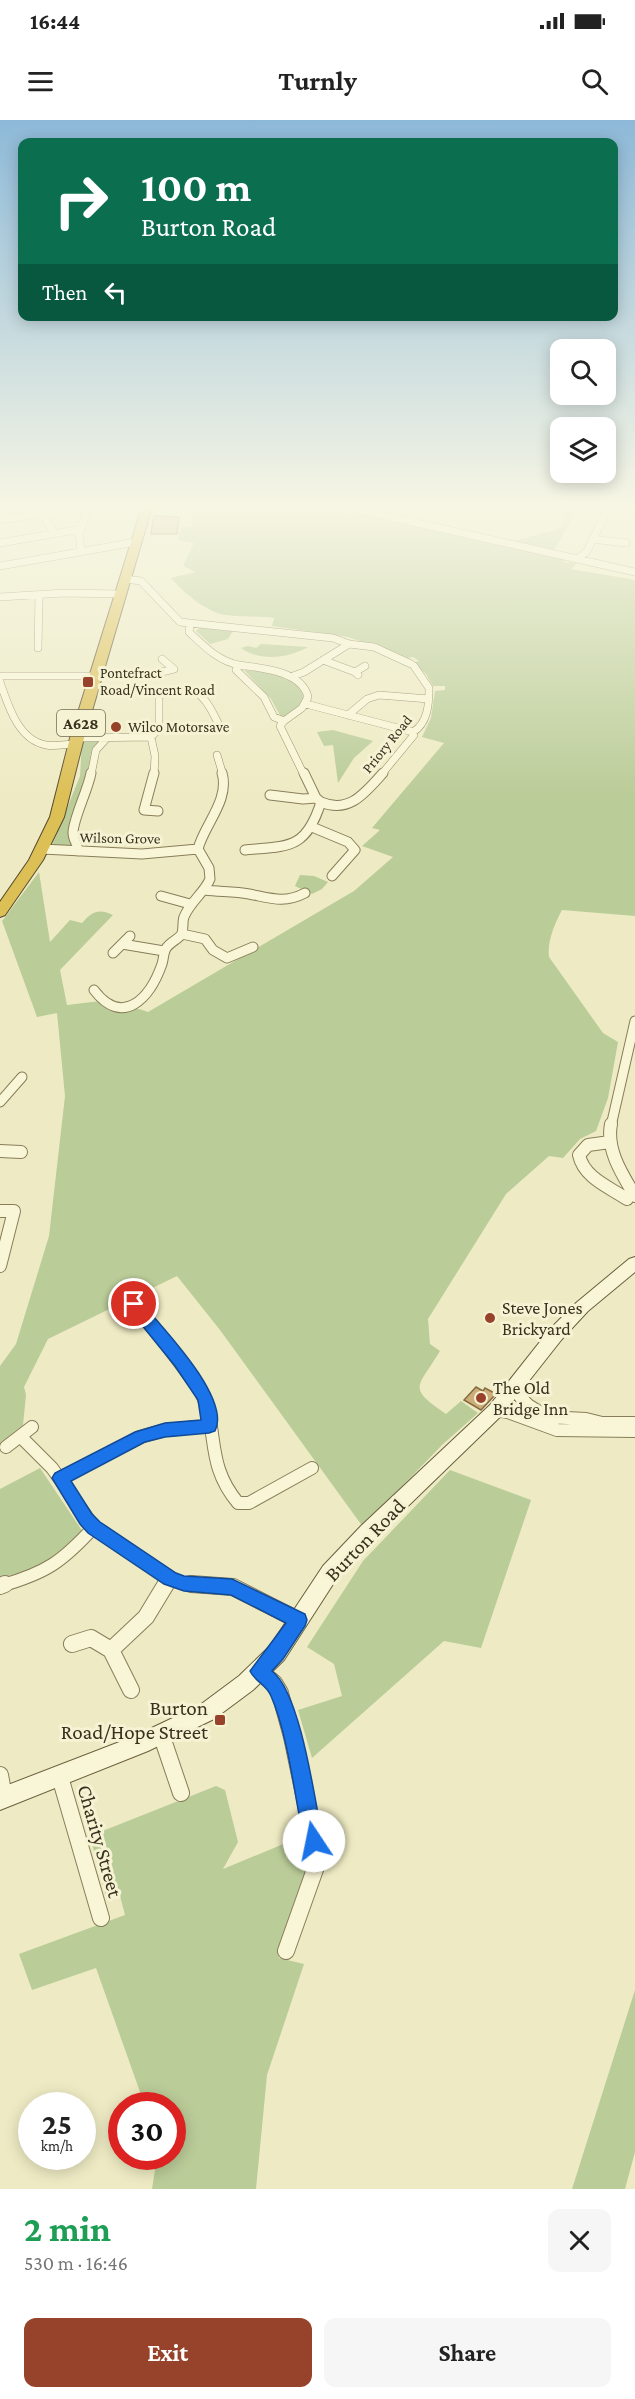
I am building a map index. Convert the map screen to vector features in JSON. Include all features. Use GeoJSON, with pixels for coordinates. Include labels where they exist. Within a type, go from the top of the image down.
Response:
{"type":"FeatureCollection","features":[{"type":"Feature","properties":{"kind":"highway","name":"A628"},"geometry":{"type":"LineString","coordinates":[[0,912],[42,849],[62,804],[76,741],[117,604]]}},
{"type":"Feature","properties":{"kind":"street"},"geometry":{"type":"LineString","coordinates":[[38,648],[39,604]]}},
{"type":"Feature","properties":{"kind":"street"},"geometry":{"type":"LineString","coordinates":[[162,604],[180,622],[190,624],[189,632],[223,661],[265,668],[293,676],[306,690],[306,704],[280,726],[318,800],[312,827],[307,835],[293,842],[272,848],[245,850]]}},
{"type":"Feature","properties":{"kind":"street","name":"Priory Road"},"geometry":{"type":"LineString","coordinates":[[190,624],[283,631],[374,647],[412,665],[429,688],[429,699],[420,728],[413,732],[414,735],[395,758],[351,804],[327,806],[318,800]]}},
{"type":"Feature","properties":{"kind":"street"},"geometry":{"type":"LineString","coordinates":[[293,676],[349,644]]}},
{"type":"Feature","properties":{"kind":"street"},"geometry":{"type":"LineString","coordinates":[[0,676],[147,676],[177,672],[162,659]]}},
{"type":"Feature","properties":{"kind":"street"},"geometry":{"type":"LineString","coordinates":[[323,660],[356,674],[365,666]]}},
{"type":"Feature","properties":{"kind":"street"},"geometry":{"type":"LineString","coordinates":[[239,665],[237,670],[249,679],[268,701],[274,717],[284,721]]}},
{"type":"Feature","properties":{"kind":"street"},"geometry":{"type":"LineString","coordinates":[[0,682],[14,721],[31,737],[44,745],[107,738],[151,737],[159,734],[162,728],[157,704],[159,696],[172,690],[188,689],[200,693],[207,700],[219,725]]}},
{"type":"Feature","properties":{"kind":"street"},"geometry":{"type":"LineString","coordinates":[[348,715],[367,699],[379,695],[429,699]]}},
{"type":"Feature","properties":{"kind":"street"},"geometry":{"type":"LineString","coordinates":[[306,704],[413,732]]}},
{"type":"Feature","properties":{"kind":"street"},"geometry":{"type":"LineString","coordinates":[[151,737],[155,747],[155,776],[144,810],[158,811]]}},
{"type":"Feature","properties":{"kind":"street"},"geometry":{"type":"LineString","coordinates":[[78,851],[78,844],[73,836],[74,827],[88,790],[96,750],[107,738]]}},
{"type":"Feature","properties":{"kind":"street"},"geometry":{"type":"LineString","coordinates":[[94,990],[102,1003],[121,1014],[137,1003],[163,962],[165,951],[182,934],[183,921],[190,904],[205,890],[211,880],[210,870],[198,849],[202,833],[215,814],[225,782],[217,755]]}},
{"type":"Feature","properties":{"kind":"street"},"geometry":{"type":"LineString","coordinates":[[270,795],[318,800]]}},
{"type":"Feature","properties":{"kind":"street"},"geometry":{"type":"LineString","coordinates":[[312,827],[348,842],[355,850],[332,876]]}},
{"type":"Feature","properties":{"kind":"street","name":"Wilson Grove"},"geometry":{"type":"LineString","coordinates":[[42,849],[142,854],[198,849]]}},
{"type":"Feature","properties":{"kind":"street"},"geometry":{"type":"LineString","coordinates":[[205,890],[246,894],[286,903],[305,893]]}},
{"type":"Feature","properties":{"kind":"street"},"geometry":{"type":"LineString","coordinates":[[161,896],[190,904]]}},
{"type":"Feature","properties":{"kind":"street"},"geometry":{"type":"LineString","coordinates":[[182,934],[205,939],[213,950],[227,958],[253,947]]}},
{"type":"Feature","properties":{"kind":"street"},"geometry":{"type":"LineString","coordinates":[[114,953],[130,936]]}},
{"type":"Feature","properties":{"kind":"street"},"geometry":{"type":"LineString","coordinates":[[122,944],[165,951]]}},
{"type":"Feature","properties":{"kind":"street"},"geometry":{"type":"LineString","coordinates":[[631,1197],[617,1166],[610,1143],[610,1127],[635,1021]]}},
{"type":"Feature","properties":{"kind":"street"},"geometry":{"type":"LineString","coordinates":[[0,1102],[5,1088],[22,1077]]}},
{"type":"Feature","properties":{"kind":"street"},"geometry":{"type":"LineString","coordinates":[[610,1143],[588,1145],[579,1155],[579,1161],[590,1174],[631,1197]]}},
{"type":"Feature","properties":{"kind":"street"},"geometry":{"type":"LineString","coordinates":[[0,1151],[21,1152]]}},
{"type":"Feature","properties":{"kind":"street"},"geometry":{"type":"LineString","coordinates":[[0,1211],[14,1211],[0,1266]]}},
{"type":"Feature","properties":{"kind":"street","name":"Burton Road"},"geometry":{"type":"LineString","coordinates":[[2,1798],[60,1777],[207,1712],[260,1671],[277,1653],[330,1572],[368,1532],[496,1410],[556,1334],[582,1307],[635,1263]]}},
{"type":"Feature","properties":{"kind":"street"},"geometry":{"type":"LineString","coordinates":[[135,1301],[134,1304],[141,1315],[181,1362],[205,1397],[211,1448],[231,1496],[238,1503],[249,1503],[312,1468]]}},
{"type":"Feature","properties":{"kind":"street"},"geometry":{"type":"LineString","coordinates":[[129,1321],[141,1315]]}},
{"type":"Feature","properties":{"kind":"street"},"geometry":{"type":"LineString","coordinates":[[513,1389],[528,1405],[548,1417],[586,1419],[602,1423],[635,1423]]}},
{"type":"Feature","properties":{"kind":"street"},"geometry":{"type":"LineString","coordinates":[[496,1410],[508,1412],[557,1430],[635,1431]]}},
{"type":"Feature","properties":{"kind":"street"},"geometry":{"type":"LineString","coordinates":[[61,1478],[140,1437],[165,1430],[209,1426]]}},
{"type":"Feature","properties":{"kind":"street"},"geometry":{"type":"LineString","coordinates":[[6,1447],[32,1427]]}},
{"type":"Feature","properties":{"kind":"street"},"geometry":{"type":"LineString","coordinates":[[21,1437],[61,1478],[86,1519],[94,1527],[170,1578],[184,1584],[232,1587],[298,1620]]}},
{"type":"Feature","properties":{"kind":"street"},"geometry":{"type":"LineString","coordinates":[[0,1586],[37,1576],[55,1566],[71,1553],[94,1527]]}},
{"type":"Feature","properties":{"kind":"street"},"geometry":{"type":"LineString","coordinates":[[111,1650],[146,1617],[170,1578]]}},
{"type":"Feature","properties":{"kind":"street"},"geometry":{"type":"LineString","coordinates":[[72,1644],[92,1638],[111,1650],[131,1690]]}},
{"type":"Feature","properties":{"kind":"street"},"geometry":{"type":"LineString","coordinates":[[260,1671],[274,1683],[279,1693],[292,1737],[318,1861],[286,1951]]}},
{"type":"Feature","properties":{"kind":"street"},"geometry":{"type":"LineString","coordinates":[[161,1734],[181,1793]]}},
{"type":"Feature","properties":{"kind":"street"},"geometry":{"type":"LineString","coordinates":[[0,1775],[2,1798]]}},
{"type":"Feature","properties":{"kind":"street","name":"Charity Street"},"geometry":{"type":"LineString","coordinates":[[60,1777],[101,1918]]}},
{"type":"Feature","properties":{"kind":"green space"},"geometry":{"type":"Polygon","coordinates":[[[200,604],[635,604],[635,916],[562,910],[549,945],[549,957],[603,1033],[618,1042],[608,1098],[596,1131],[580,1139],[563,1158],[549,1156],[506,1194],[428,1319],[430,1344],[440,1351],[422,1380],[421,1392],[425,1398],[446,1414],[461,1401],[478,1413],[442,1445],[363,1527],[220,1330],[177,1276],[48,1339],[24,1387],[26,1395],[23,1425],[0,1443],[0,1366],[16,1344],[49,1236],[65,1096],[57,1013],[37,1017],[2,921],[39,872],[50,942],[70,920],[82,923],[92,914],[99,912],[113,915],[60,970],[67,1005],[104,1001],[148,1012],[354,891],[393,857],[362,846],[380,830],[372,828],[444,743],[422,737],[431,718],[435,691],[445,690],[445,686],[433,686],[426,674],[413,663],[419,661],[413,657],[407,658],[348,637],[272,626],[274,618],[232,616],[200,604]]]}},
{"type":"Feature","properties":{"kind":"green space"},"geometry":{"type":"Polygon","coordinates":[[[199,628],[234,629],[228,639],[210,644],[196,631],[199,628]]]}},
{"type":"Feature","properties":{"kind":"green space"},"geometry":{"type":"Polygon","coordinates":[[[261,644],[308,647],[292,654],[275,657],[257,655],[241,648],[248,646],[256,648],[261,644]]]}},
{"type":"Feature","properties":{"kind":"green space"},"geometry":{"type":"Polygon","coordinates":[[[244,670],[260,670],[287,677],[300,688],[303,697],[302,704],[290,714],[281,717],[271,699],[244,670]]]}},
{"type":"Feature","properties":{"kind":"green space"},"geometry":{"type":"Polygon","coordinates":[[[333,730],[373,741],[354,758],[338,783],[333,745],[324,746],[317,732],[333,730]]]}},
{"type":"Feature","properties":{"kind":"green space"},"geometry":{"type":"Polygon","coordinates":[[[102,740],[95,749],[73,847],[55,846],[53,843],[80,776],[82,742],[102,740]]]}},
{"type":"Feature","properties":{"kind":"green space"},"geometry":{"type":"Polygon","coordinates":[[[300,875],[314,876],[328,882],[322,889],[312,894],[295,886],[300,875]]]}},
{"type":"Feature","properties":{"kind":"green space"},"geometry":{"type":"Polygon","coordinates":[[[40,1468],[83,1532],[45,1562],[26,1571],[0,1578],[0,1489],[40,1468]]]}},
{"type":"Feature","properties":{"kind":"green space"},"geometry":{"type":"Polygon","coordinates":[[[450,1470],[531,1500],[481,1648],[444,1641],[312,1758],[298,1710],[342,1696],[334,1664],[307,1647],[363,1561],[450,1470]]]}},
{"type":"Feature","properties":{"kind":"green space"},"geometry":{"type":"Polygon","coordinates":[[[216,1786],[225,1790],[238,1842],[223,1869],[305,1835],[312,1862],[279,1958],[304,1964],[267,2075],[256,2189],[152,2189],[155,2170],[186,2170],[186,2092],[140,2092],[96,1968],[32,1990],[19,1954],[125,1915],[120,1896],[107,1900],[90,1836],[216,1786]]]}},
{"type":"Feature","properties":{"kind":"green space"},"geometry":{"type":"Polygon","coordinates":[[[635,1990],[635,2152],[625,2189],[572,2189],[635,1990]]]}},
{"type":"Feature","properties":{"kind":"building","name":"The Old Bridge Inn"},"geometry":{"type":"Polygon","coordinates":[[[476,1387],[483,1391],[485,1388],[496,1394],[481,1410],[464,1400],[476,1387]]]}},
{"type":"Feature","properties":{"kind":"place","name":"Pontefract Road/Vincent Road"},"geometry":{"type":"Point","coordinates":[88,682]}},
{"type":"Feature","properties":{"kind":"place","name":"Wilco Motorsave"},"geometry":{"type":"Point","coordinates":[116,727]}},
{"type":"Feature","properties":{"kind":"place","name":"Steve Jones Brickyard"},"geometry":{"type":"Point","coordinates":[490,1318]}},
{"type":"Feature","properties":{"kind":"place","name":"The Old Bridge Inn"},"geometry":{"type":"Point","coordinates":[481,1398]}},
{"type":"Feature","properties":{"kind":"place","name":"Burton Road/Hope Street"},"geometry":{"type":"Point","coordinates":[220,1720]}},
{"type":"Feature","properties":{"kind":"route"},"geometry":{"type":"LineString","coordinates":[[134,1304],[181,1362],[205,1397],[209,1426],[165,1430],[140,1437],[95,1458],[61,1478],[86,1519],[94,1527],[170,1578],[184,1584],[232,1587],[298,1620],[277,1653],[260,1671],[274,1683],[279,1693],[292,1737],[314,1841]]}}]}
